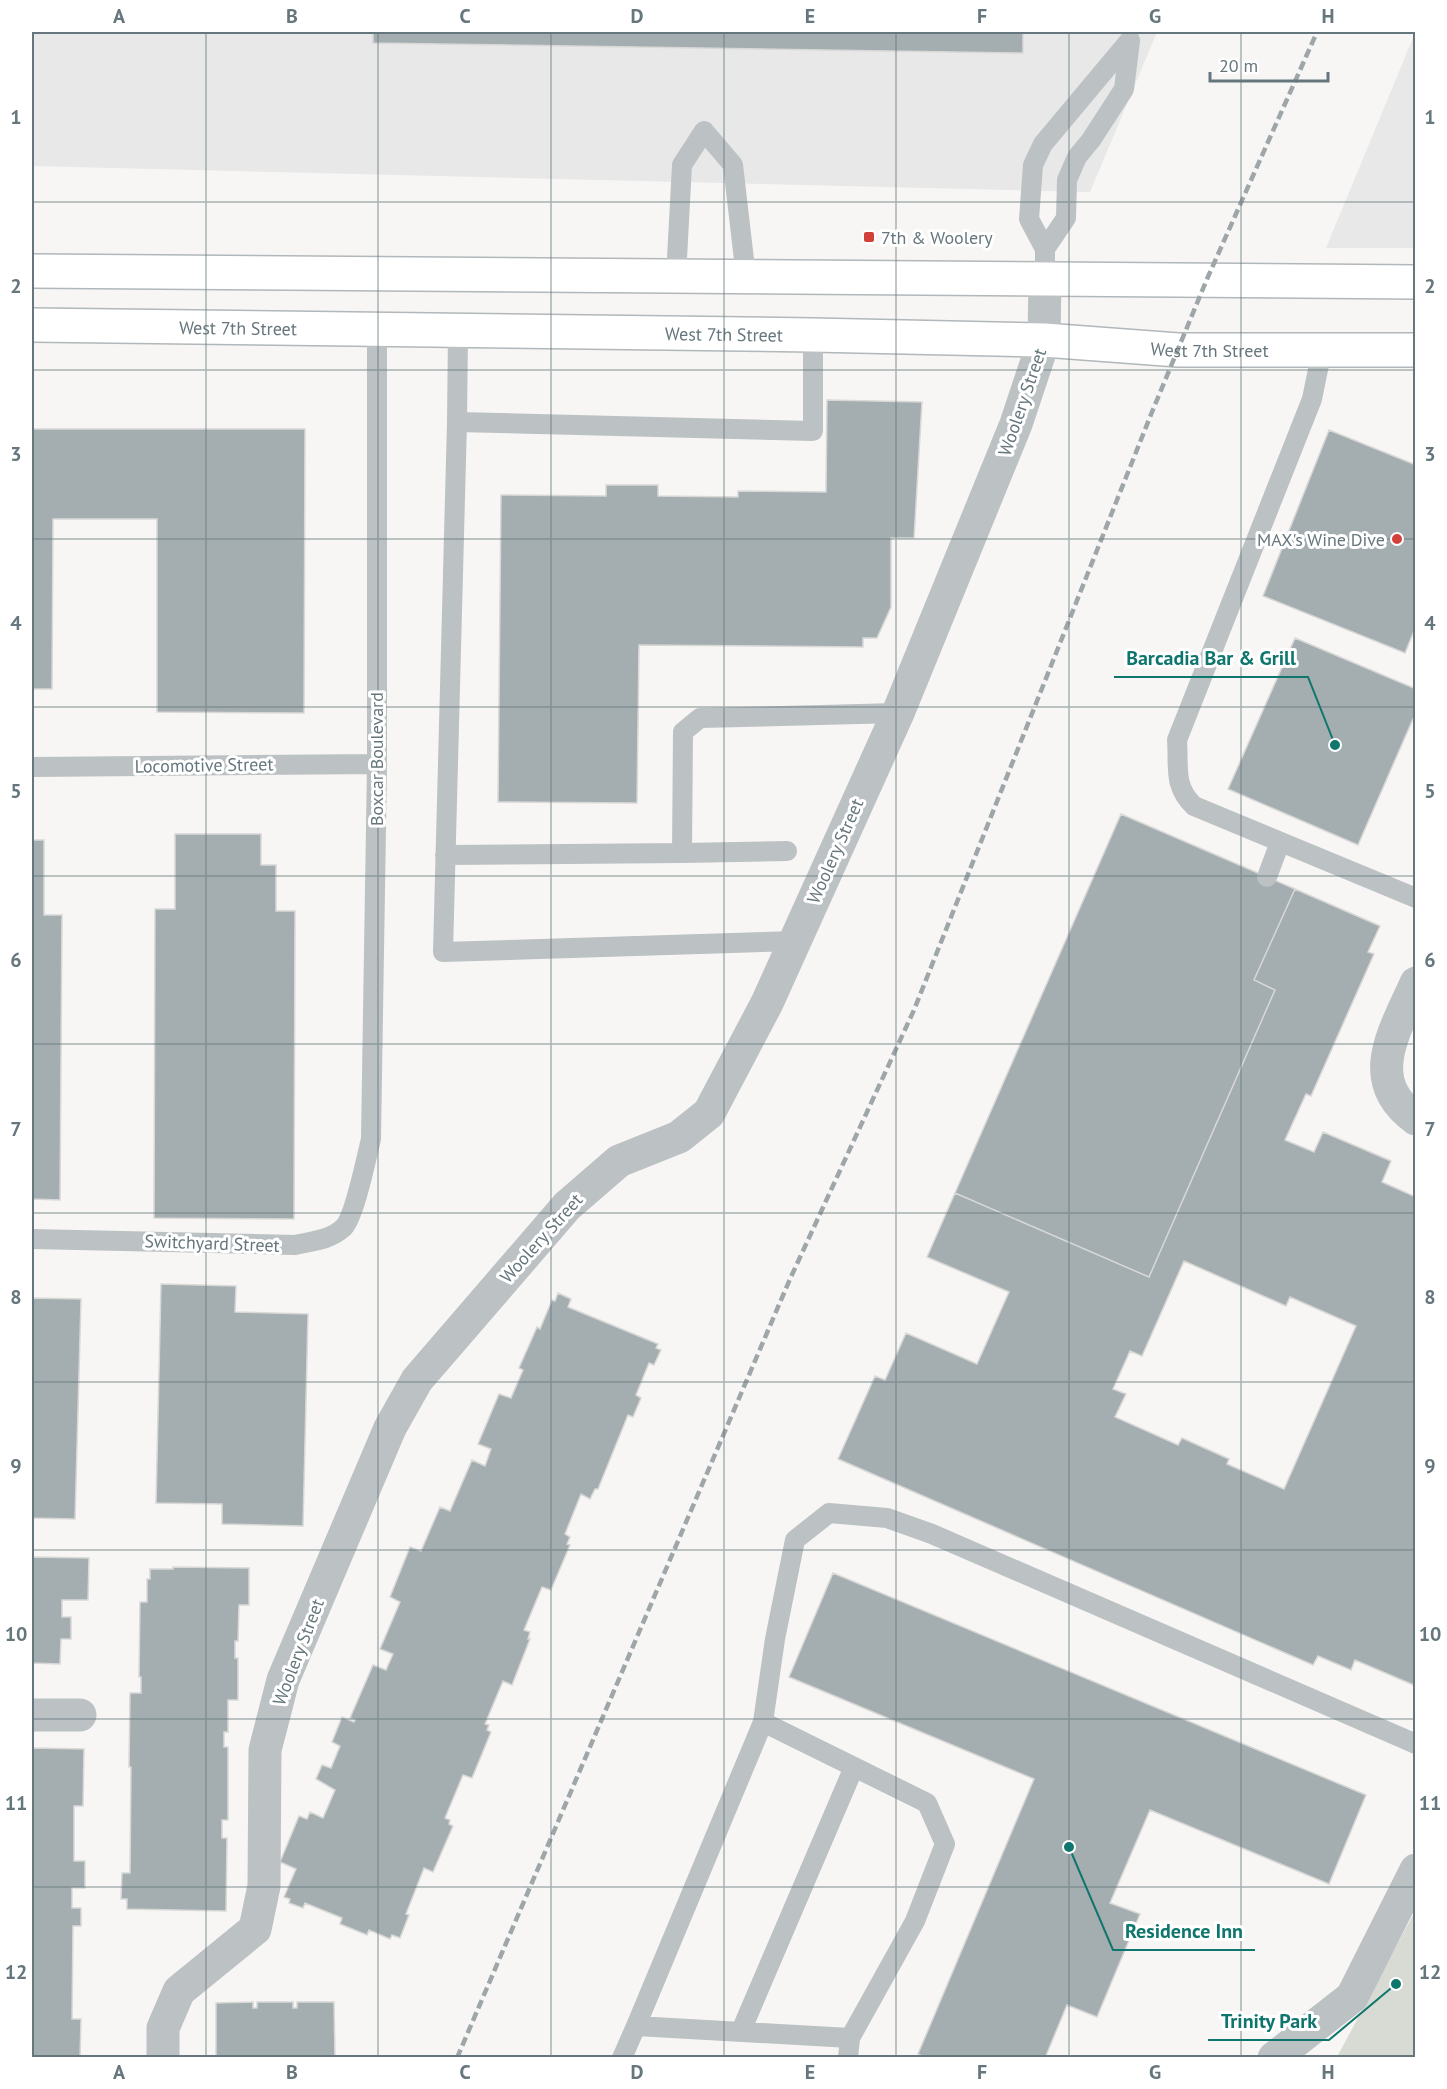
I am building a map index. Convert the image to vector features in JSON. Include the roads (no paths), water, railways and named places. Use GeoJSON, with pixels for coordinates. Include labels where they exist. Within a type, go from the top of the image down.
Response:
{"type":"FeatureCollection","features":[{"type":"Feature","properties":{"kind":"main road"},"geometry":{"type":"LineString","coordinates":[[32,271],[746,277],[1045,264],[1416,282]]}},
{"type":"Feature","properties":{"kind":"main road","name":"West 7th Street"},"geometry":{"type":"LineString","coordinates":[[32,325],[813,334],[1044,340],[1178,350],[1416,350]]}},
{"type":"Feature","properties":{"kind":"street","name":"Woolery Street"},"geometry":{"type":"LineString","coordinates":[[163,2058],[163,2028],[179,1991],[255,1929],[264,1886],[265,1750],[283,1680],[390,1428],[417,1380],[567,1206],[619,1161],[679,1137],[709,1113],[767,1003],[898,713],[1016,424],[1044,340],[1045,264]]}},
{"type":"Feature","properties":{"kind":"street"},"geometry":{"type":"LineString","coordinates":[[1416,983],[1389,1046],[1385,1066],[1389,1087],[1398,1105],[1416,1119]]}},
{"type":"Feature","properties":{"kind":"street"},"geometry":{"type":"LineString","coordinates":[[32,1715],[80,1715]]}},
{"type":"Feature","properties":{"kind":"street"},"geometry":{"type":"LineString","coordinates":[[1274,2058],[1352,1997],[1416,1870]]}},
{"type":"Feature","properties":{"kind":"lane"},"geometry":{"type":"LineString","coordinates":[[1045,264],[1066,218],[1067,180],[1077,157],[1091,140],[1124,89],[1130,36]]}},
{"type":"Feature","properties":{"kind":"lane"},"geometry":{"type":"LineString","coordinates":[[1045,264],[1029,219],[1033,165],[1043,144],[1130,36]]}},
{"type":"Feature","properties":{"kind":"lane"},"geometry":{"type":"LineString","coordinates":[[676,277],[682,165],[704,131],[733,165],[746,277]]}},
{"type":"Feature","properties":{"kind":"lane","name":"Boxcar Boulevard"},"geometry":{"type":"LineString","coordinates":[[360,1187],[371,1138],[377,764],[377,329]]}},
{"type":"Feature","properties":{"kind":"lane"},"geometry":{"type":"LineString","coordinates":[[458,331],[458,422],[443,952],[795,941]]}},
{"type":"Feature","properties":{"kind":"lane"},"geometry":{"type":"LineString","coordinates":[[458,422],[813,430],[813,334]]}},
{"type":"Feature","properties":{"kind":"lane"},"geometry":{"type":"LineString","coordinates":[[1322,350],[1312,399],[1177,740],[1179,786],[1185,798],[1194,806],[1416,898]]}},
{"type":"Feature","properties":{"kind":"lane"},"geometry":{"type":"LineString","coordinates":[[682,853],[683,732],[700,718],[898,713]]}},
{"type":"Feature","properties":{"kind":"lane","name":"Locomotive Street"},"geometry":{"type":"LineString","coordinates":[[32,767],[377,764]]}},
{"type":"Feature","properties":{"kind":"lane"},"geometry":{"type":"LineString","coordinates":[[1267,877],[1280,842]]}},
{"type":"Feature","properties":{"kind":"lane"},"geometry":{"type":"LineString","coordinates":[[445,855],[787,851]]}},
{"type":"Feature","properties":{"kind":"lane","name":"Switchyard Street"},"geometry":{"type":"LineString","coordinates":[[32,1239],[295,1245],[327,1238],[345,1227],[360,1187]]}},
{"type":"Feature","properties":{"kind":"lane"},"geometry":{"type":"LineString","coordinates":[[622,2058],[763,1722],[775,1640],[795,1539],[829,1513],[887,1518],[932,1534],[1416,1744]]}},
{"type":"Feature","properties":{"kind":"lane"},"geometry":{"type":"LineString","coordinates":[[636,2026],[741,2031],[849,2048],[915,1921],[945,1844],[927,1803],[763,1722]]}},
{"type":"Feature","properties":{"kind":"lane"},"geometry":{"type":"LineString","coordinates":[[741,2031],[854,1767]]}},
{"type":"Feature","properties":{"kind":"railway"},"geometry":{"type":"LineString","coordinates":[[457,2058],[790,1279],[914,1010],[1152,412],[1207,279],[1317,32]]}},
{"type":"Feature","properties":{"kind":"place","name":"7th & Woolery"},"geometry":{"type":"Point","coordinates":[869,237]}},
{"type":"Feature","properties":{"kind":"place","name":"MAX's Wine Dive"},"geometry":{"type":"Point","coordinates":[1397,539]}},
{"type":"Feature","properties":{"kind":"place","name":"Barcadia Bar & Grill"},"geometry":{"type":"Point","coordinates":[1335,745]}},
{"type":"Feature","properties":{"kind":"place","name":"Residence Inn"},"geometry":{"type":"Point","coordinates":[1069,1847]}},
{"type":"Feature","properties":{"kind":"place","name":"Trinity Park"},"geometry":{"type":"Point","coordinates":[1396,1984]}}]}
